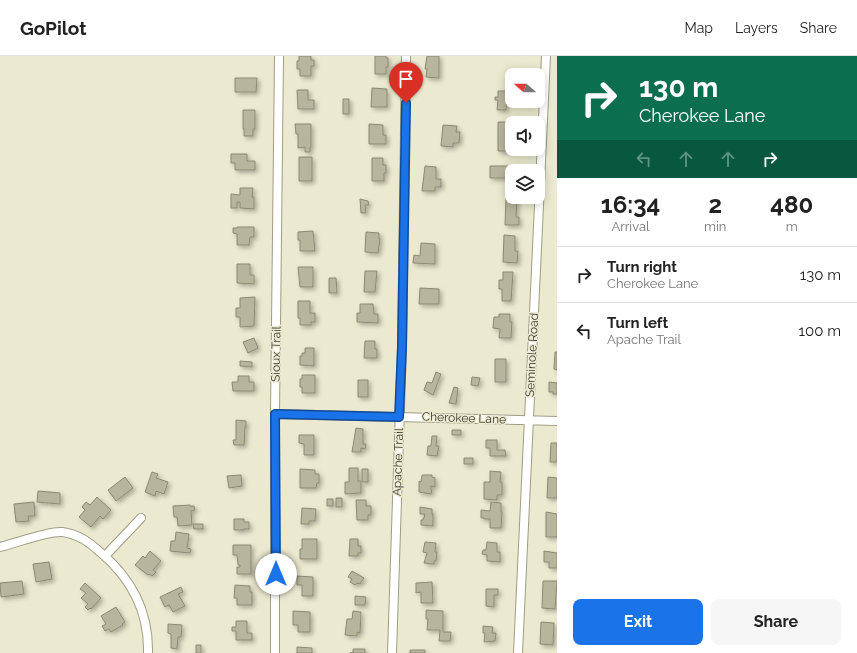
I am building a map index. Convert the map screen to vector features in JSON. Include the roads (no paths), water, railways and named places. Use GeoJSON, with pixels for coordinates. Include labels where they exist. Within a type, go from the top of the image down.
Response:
{"type":"FeatureCollection","features":[{"type":"Feature","properties":{"kind":"street","name":"Sioux Trail"},"geometry":{"type":"LineString","coordinates":[[275,653],[275,414],[279,56]]}},
{"type":"Feature","properties":{"kind":"street","name":"Apache Trail"},"geometry":{"type":"LineString","coordinates":[[392,653],[402,347],[406,56]]}},
{"type":"Feature","properties":{"kind":"street","name":"Seminole Road"},"geometry":{"type":"LineString","coordinates":[[518,653],[546,56]]}},
{"type":"Feature","properties":{"kind":"street","name":"Cherokee Lane"},"geometry":{"type":"LineString","coordinates":[[275,414],[557,421]]}},
{"type":"Feature","properties":{"kind":"street"},"geometry":{"type":"LineString","coordinates":[[106,556],[141,518]]}},
{"type":"Feature","properties":{"kind":"street"},"geometry":{"type":"LineString","coordinates":[[0,547],[49,533],[60,532],[84,539],[106,556],[131,586],[140,604],[148,634],[148,653]]}}]}
